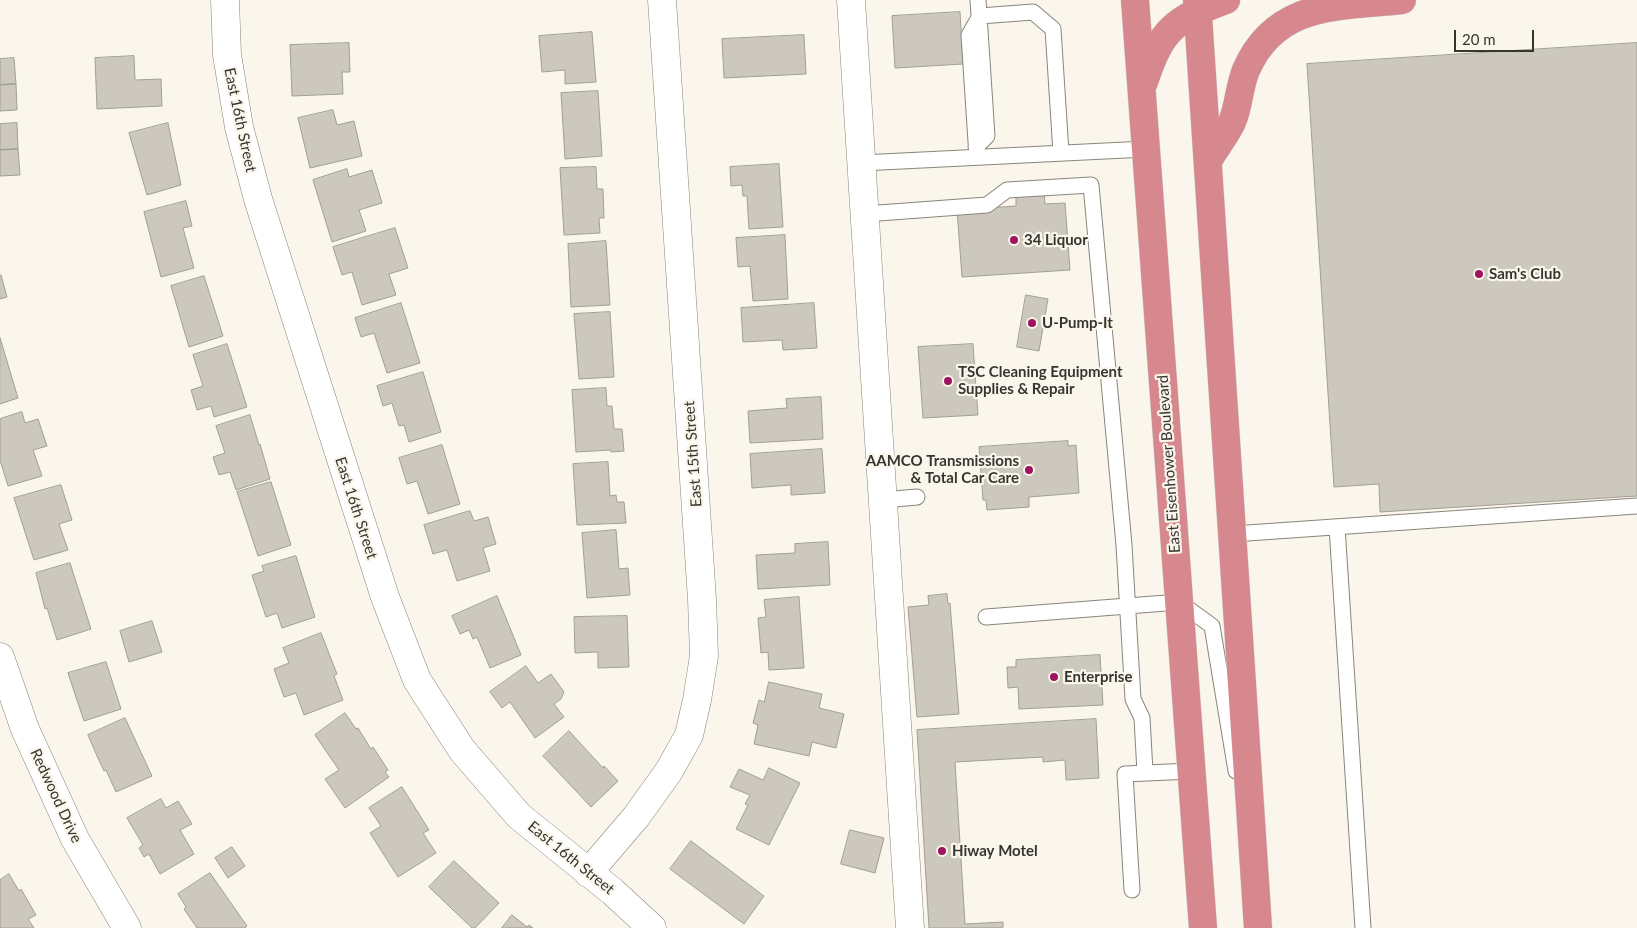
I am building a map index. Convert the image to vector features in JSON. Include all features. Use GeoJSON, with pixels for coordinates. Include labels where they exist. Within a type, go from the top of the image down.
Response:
{"type":"FeatureCollection","features":[{"type":"Feature","properties":{"kind":"highway","name":"East Eisenhower Boulevard"},"geometry":{"type":"LineString","coordinates":[[1135,0],[1203,928]]}},
{"type":"Feature","properties":{"kind":"highway"},"geometry":{"type":"LineString","coordinates":[[1141,89],[1149,64],[1166,33],[1197,5],[1226,0]]}},
{"type":"Feature","properties":{"kind":"highway"},"geometry":{"type":"LineString","coordinates":[[1208,161],[1232,122],[1245,72],[1253,56],[1274,31],[1299,15],[1315,10],[1402,0]]}},
{"type":"Feature","properties":{"kind":"highway"},"geometry":{"type":"LineString","coordinates":[[1197,5],[1258,928]]}},
{"type":"Feature","properties":{"kind":"street","name":"East 16th Street"},"geometry":{"type":"LineString","coordinates":[[225,0],[227,55],[238,118],[258,199],[384,597],[417,680],[462,750],[519,816],[613,892],[652,928]]}},
{"type":"Feature","properties":{"kind":"street","name":"East 15th Street"},"geometry":{"type":"LineString","coordinates":[[588,873],[636,817],[669,771],[689,735],[704,656],[702,599],[662,0]]}},
{"type":"Feature","properties":{"kind":"street"},"geometry":{"type":"LineString","coordinates":[[851,0],[910,928]]}},
{"type":"Feature","properties":{"kind":"street","name":"Redwood Drive"},"geometry":{"type":"LineString","coordinates":[[0,657],[25,729],[75,838],[127,928]]}},
{"type":"Feature","properties":{"kind":"lane"},"geometry":{"type":"LineString","coordinates":[[976,152],[968,35],[980,16],[978,0]]}},
{"type":"Feature","properties":{"kind":"lane"},"geometry":{"type":"LineString","coordinates":[[980,16],[1033,12],[1053,29],[1061,153]]}},
{"type":"Feature","properties":{"kind":"lane"},"geometry":{"type":"LineString","coordinates":[[861,163],[976,152],[1061,153],[1146,149]]}},
{"type":"Feature","properties":{"kind":"lane"},"geometry":{"type":"LineString","coordinates":[[865,214],[987,205],[1007,190],[1091,185],[1128,606],[1133,700],[1142,718],[1145,772]]}},
{"type":"Feature","properties":{"kind":"lane"},"geometry":{"type":"LineString","coordinates":[[883,500],[916,497]]}},
{"type":"Feature","properties":{"kind":"lane"},"geometry":{"type":"LineString","coordinates":[[1232,534],[1637,506]]}},
{"type":"Feature","properties":{"kind":"lane"},"geometry":{"type":"LineString","coordinates":[[1337,527],[1363,928]]}},
{"type":"Feature","properties":{"kind":"lane"},"geometry":{"type":"LineString","coordinates":[[986,617],[1179,602],[1212,626],[1255,886]]}},
{"type":"Feature","properties":{"kind":"lane"},"geometry":{"type":"LineString","coordinates":[[1132,890],[1125,774],[1191,771]]}},
{"type":"Feature","properties":{"kind":"building"},"geometry":{"type":"Polygon","coordinates":[[[960,12],[963,64],[895,68],[892,16],[960,12]]]}},
{"type":"Feature","properties":{"kind":"building"},"geometry":{"type":"Polygon","coordinates":[[[592,32],[596,82],[565,84],[565,70],[542,72],[539,36],[592,32]]]}},
{"type":"Feature","properties":{"kind":"building"},"geometry":{"type":"Polygon","coordinates":[[[804,35],[806,74],[724,78],[722,39],[804,35]]]}},
{"type":"Feature","properties":{"kind":"building"},"geometry":{"type":"Polygon","coordinates":[[[349,43],[350,72],[342,72],[343,94],[292,96],[290,45],[349,43]]]}},
{"type":"Feature","properties":{"kind":"building","name":"Sam's Club"},"geometry":{"type":"Polygon","coordinates":[[[1637,43],[1637,496],[1380,512],[1379,484],[1334,487],[1307,64],[1637,43]]]}},
{"type":"Feature","properties":{"kind":"building"},"geometry":{"type":"Polygon","coordinates":[[[134,56],[135,80],[161,79],[162,106],[97,109],[95,58],[134,56]]]}},
{"type":"Feature","properties":{"kind":"building"},"geometry":{"type":"Polygon","coordinates":[[[14,58],[16,84],[0,85],[0,59],[14,58]]]}},
{"type":"Feature","properties":{"kind":"building"},"geometry":{"type":"Polygon","coordinates":[[[16,84],[17,110],[0,111],[0,85],[16,84]]]}},
{"type":"Feature","properties":{"kind":"building"},"geometry":{"type":"Polygon","coordinates":[[[598,91],[602,156],[565,159],[561,93],[598,91]]]}},
{"type":"Feature","properties":{"kind":"building"},"geometry":{"type":"Polygon","coordinates":[[[333,110],[337,125],[354,121],[362,156],[310,168],[298,118],[333,110]]]}},
{"type":"Feature","properties":{"kind":"building"},"geometry":{"type":"Polygon","coordinates":[[[17,123],[18,149],[0,150],[0,124],[17,123]]]}},
{"type":"Feature","properties":{"kind":"building"},"geometry":{"type":"Polygon","coordinates":[[[168,123],[181,185],[147,195],[129,133],[168,123]]]}},
{"type":"Feature","properties":{"kind":"building"},"geometry":{"type":"Polygon","coordinates":[[[18,149],[20,175],[0,176],[0,150],[18,149]]]}},
{"type":"Feature","properties":{"kind":"building"},"geometry":{"type":"Polygon","coordinates":[[[779,164],[783,227],[749,229],[747,196],[743,196],[742,185],[731,186],[730,167],[779,164]]]}},
{"type":"Feature","properties":{"kind":"building"},"geometry":{"type":"Polygon","coordinates":[[[596,167],[597,189],[603,189],[604,218],[599,218],[600,233],[564,235],[560,168],[596,167]]]}},
{"type":"Feature","properties":{"kind":"building"},"geometry":{"type":"Polygon","coordinates":[[[347,169],[349,177],[372,170],[382,203],[359,210],[366,231],[332,242],[313,180],[347,169]]]}},
{"type":"Feature","properties":{"kind":"building","name":"34 Liquor"},"geometry":{"type":"Polygon","coordinates":[[[1044,190],[1045,204],[1065,203],[1070,270],[962,277],[957,210],[1016,206],[1016,192],[1044,190]]]}},
{"type":"Feature","properties":{"kind":"building"},"geometry":{"type":"Polygon","coordinates":[[[186,201],[192,226],[183,228],[194,268],[161,277],[144,212],[186,201]]]}},
{"type":"Feature","properties":{"kind":"building"},"geometry":{"type":"Polygon","coordinates":[[[395,228],[408,268],[389,274],[396,295],[362,305],[352,272],[342,275],[333,247],[395,228]]]}},
{"type":"Feature","properties":{"kind":"building"},"geometry":{"type":"Polygon","coordinates":[[[785,235],[788,299],[753,301],[750,266],[738,267],[736,238],[785,235]]]}},
{"type":"Feature","properties":{"kind":"building"},"geometry":{"type":"Polygon","coordinates":[[[606,241],[610,305],[571,307],[568,244],[606,241]]]}},
{"type":"Feature","properties":{"kind":"building"},"geometry":{"type":"Polygon","coordinates":[[[0,275],[7,297],[0,299],[0,275]]]}},
{"type":"Feature","properties":{"kind":"building"},"geometry":{"type":"Polygon","coordinates":[[[204,276],[223,336],[189,347],[171,286],[204,276]]]}},
{"type":"Feature","properties":{"kind":"building","name":"U-Pump-It"},"geometry":{"type":"Polygon","coordinates":[[[1026,295],[1048,299],[1039,351],[1017,347],[1026,295]]]}},
{"type":"Feature","properties":{"kind":"building"},"geometry":{"type":"Polygon","coordinates":[[[401,303],[420,363],[387,373],[374,333],[361,337],[355,318],[401,303]]]}},
{"type":"Feature","properties":{"kind":"building"},"geometry":{"type":"Polygon","coordinates":[[[814,303],[817,348],[783,350],[782,340],[743,342],[741,308],[814,303]]]}},
{"type":"Feature","properties":{"kind":"building"},"geometry":{"type":"Polygon","coordinates":[[[610,312],[614,377],[579,379],[574,314],[610,312]]]}},
{"type":"Feature","properties":{"kind":"building"},"geometry":{"type":"Polygon","coordinates":[[[0,338],[18,398],[0,404],[0,338]]]}},
{"type":"Feature","properties":{"kind":"building"},"geometry":{"type":"Polygon","coordinates":[[[227,344],[247,407],[214,417],[211,406],[197,410],[191,390],[203,386],[193,355],[227,344]]]}},
{"type":"Feature","properties":{"kind":"building","name":"TSC Cleaning Equipment Supplies & Repair"},"geometry":{"type":"Polygon","coordinates":[[[973,344],[978,415],[923,418],[918,347],[973,344]]]}},
{"type":"Feature","properties":{"kind":"building"},"geometry":{"type":"Polygon","coordinates":[[[423,372],[441,432],[409,442],[404,425],[399,426],[392,403],[383,406],[377,386],[423,372]]]}},
{"type":"Feature","properties":{"kind":"building"},"geometry":{"type":"Polygon","coordinates":[[[606,388],[607,406],[612,406],[614,429],[622,429],[624,451],[576,452],[572,390],[606,388]]]}},
{"type":"Feature","properties":{"kind":"building"},"geometry":{"type":"Polygon","coordinates":[[[821,397],[823,439],[750,443],[748,411],[787,408],[786,399],[821,397]]]}},
{"type":"Feature","properties":{"kind":"building"},"geometry":{"type":"Polygon","coordinates":[[[22,412],[25,423],[38,419],[47,446],[33,450],[42,476],[8,486],[0,460],[0,419],[22,412]]]}},
{"type":"Feature","properties":{"kind":"building"},"geometry":{"type":"Polygon","coordinates":[[[250,415],[270,479],[236,490],[230,472],[219,475],[213,457],[225,453],[216,426],[250,415]]]}},
{"type":"Feature","properties":{"kind":"building","name":"AAMCO Transmissions & Total Car Care"},"geometry":{"type":"Polygon","coordinates":[[[1068,441],[1068,446],[1076,445],[1079,493],[1029,497],[1029,507],[987,510],[986,500],[983,500],[979,447],[1068,441]]]}},
{"type":"Feature","properties":{"kind":"building"},"geometry":{"type":"Polygon","coordinates":[[[442,445],[460,504],[428,514],[417,481],[407,484],[399,458],[442,445]]]}},
{"type":"Feature","properties":{"kind":"building"},"geometry":{"type":"Polygon","coordinates":[[[822,449],[825,493],[791,495],[791,485],[752,488],[750,454],[822,449]]]}},
{"type":"Feature","properties":{"kind":"building"},"geometry":{"type":"Polygon","coordinates":[[[608,462],[610,496],[616,495],[617,502],[624,502],[626,523],[577,525],[573,464],[608,462]]]}},
{"type":"Feature","properties":{"kind":"building"},"geometry":{"type":"Polygon","coordinates":[[[271,482],[291,545],[258,556],[237,492],[271,482]]]}},
{"type":"Feature","properties":{"kind":"building"},"geometry":{"type":"Polygon","coordinates":[[[61,485],[72,520],[59,524],[68,550],[34,560],[14,498],[61,485]]]}},
{"type":"Feature","properties":{"kind":"building"},"geometry":{"type":"Polygon","coordinates":[[[470,511],[474,521],[488,517],[496,544],[483,548],[490,571],[457,581],[447,550],[433,554],[424,525],[470,511]]]}},
{"type":"Feature","properties":{"kind":"building"},"geometry":{"type":"Polygon","coordinates":[[[616,530],[619,569],[628,568],[630,595],[587,598],[582,533],[616,530]]]}},
{"type":"Feature","properties":{"kind":"building"},"geometry":{"type":"Polygon","coordinates":[[[828,542],[830,585],[758,589],[756,555],[795,553],[795,544],[828,542]]]}},
{"type":"Feature","properties":{"kind":"building"},"geometry":{"type":"Polygon","coordinates":[[[296,556],[315,617],[282,628],[277,613],[266,617],[252,575],[264,571],[262,566],[296,556]]]}},
{"type":"Feature","properties":{"kind":"building"},"geometry":{"type":"Polygon","coordinates":[[[70,563],[91,629],[57,640],[47,608],[45,609],[36,573],[70,563]]]}},
{"type":"Feature","properties":{"kind":"building"},"geometry":{"type":"Polygon","coordinates":[[[947,594],[948,604],[950,603],[959,714],[917,717],[908,607],[929,605],[928,596],[947,594]]]}},
{"type":"Feature","properties":{"kind":"building"},"geometry":{"type":"Polygon","coordinates":[[[497,596],[521,655],[490,668],[477,637],[473,639],[469,630],[460,634],[452,616],[497,596]]]}},
{"type":"Feature","properties":{"kind":"building"},"geometry":{"type":"Polygon","coordinates":[[[799,597],[804,668],[769,670],[768,652],[761,653],[758,618],[766,617],[764,600],[799,597]]]}},
{"type":"Feature","properties":{"kind":"building"},"geometry":{"type":"Polygon","coordinates":[[[627,616],[629,667],[598,668],[598,652],[575,653],[574,617],[627,616]]]}},
{"type":"Feature","properties":{"kind":"building"},"geometry":{"type":"Polygon","coordinates":[[[152,621],[162,652],[129,662],[120,631],[152,621]]]}},
{"type":"Feature","properties":{"kind":"building"},"geometry":{"type":"Polygon","coordinates":[[[321,633],[337,674],[334,676],[343,700],[304,715],[296,693],[284,697],[274,669],[289,663],[283,648],[321,633]]]}},
{"type":"Feature","properties":{"kind":"building","name":"Enterprise"},"geometry":{"type":"Polygon","coordinates":[[[1100,655],[1103,705],[1019,709],[1018,687],[1008,688],[1007,667],[1016,667],[1016,660],[1100,655]]]}},
{"type":"Feature","properties":{"kind":"building"},"geometry":{"type":"Polygon","coordinates":[[[106,662],[121,709],[84,721],[68,673],[106,662]]]}},
{"type":"Feature","properties":{"kind":"building"},"geometry":{"type":"Polygon","coordinates":[[[526,666],[538,683],[551,674],[564,692],[561,699],[554,704],[564,717],[535,738],[510,702],[502,708],[490,692],[526,666]]]}},
{"type":"Feature","properties":{"kind":"building"},"geometry":{"type":"Polygon","coordinates":[[[769,682],[822,694],[819,708],[844,714],[836,748],[812,742],[809,756],[754,744],[758,725],[753,723],[759,700],[764,702],[769,682]]]}},
{"type":"Feature","properties":{"kind":"building"},"geometry":{"type":"Polygon","coordinates":[[[345,713],[356,729],[358,728],[371,749],[373,747],[388,770],[385,772],[389,777],[345,808],[325,779],[339,770],[315,735],[345,713]]]}},
{"type":"Feature","properties":{"kind":"building"},"geometry":{"type":"Polygon","coordinates":[[[125,718],[152,776],[116,792],[106,770],[104,771],[88,735],[125,718]]]}},
{"type":"Feature","properties":{"kind":"building","name":"Hiway Motel"},"geometry":{"type":"Polygon","coordinates":[[[1096,719],[1099,778],[1066,780],[1065,760],[1043,762],[1043,757],[955,762],[965,924],[1003,922],[1003,928],[929,928],[917,730],[1096,719]]]}},
{"type":"Feature","properties":{"kind":"building"},"geometry":{"type":"Polygon","coordinates":[[[569,731],[603,768],[604,766],[618,781],[591,807],[543,756],[569,731]]]}},
{"type":"Feature","properties":{"kind":"building"},"geometry":{"type":"Polygon","coordinates":[[[769,768],[800,783],[769,845],[736,829],[748,805],[745,804],[750,795],[730,787],[739,769],[763,780],[769,768]]]}},
{"type":"Feature","properties":{"kind":"building"},"geometry":{"type":"Polygon","coordinates":[[[402,787],[429,830],[423,833],[436,853],[398,877],[370,833],[381,826],[369,808],[402,787]]]}},
{"type":"Feature","properties":{"kind":"building"},"geometry":{"type":"Polygon","coordinates":[[[161,799],[166,808],[178,801],[192,824],[180,830],[194,854],[160,874],[149,854],[144,857],[139,848],[143,845],[127,818],[161,799]]]}},
{"type":"Feature","properties":{"kind":"building"},"geometry":{"type":"Polygon","coordinates":[[[850,830],[884,838],[875,873],[841,864],[850,830]]]}},
{"type":"Feature","properties":{"kind":"building"},"geometry":{"type":"Polygon","coordinates":[[[691,841],[764,896],[744,924],[670,869],[691,841]]]}},
{"type":"Feature","properties":{"kind":"building"},"geometry":{"type":"Polygon","coordinates":[[[232,847],[245,866],[228,878],[215,858],[232,847]]]}},
{"type":"Feature","properties":{"kind":"building"},"geometry":{"type":"Polygon","coordinates":[[[454,861],[499,903],[475,928],[472,928],[429,887],[454,861]]]}},
{"type":"Feature","properties":{"kind":"building"},"geometry":{"type":"Polygon","coordinates":[[[210,873],[247,926],[245,928],[197,928],[184,909],[186,907],[178,894],[210,873]]]}},
{"type":"Feature","properties":{"kind":"building"},"geometry":{"type":"Polygon","coordinates":[[[9,874],[19,891],[21,889],[36,915],[28,919],[34,928],[0,928],[0,880],[9,874]]]}},
{"type":"Feature","properties":{"kind":"building"},"geometry":{"type":"Polygon","coordinates":[[[512,915],[527,927],[529,925],[533,928],[502,928],[512,915]]]}},
{"type":"Feature","properties":{"kind":"place","name":"34 Liquor"},"geometry":{"type":"Point","coordinates":[1014,240]}},
{"type":"Feature","properties":{"kind":"place","name":"Sam's Club"},"geometry":{"type":"Point","coordinates":[1479,274]}},
{"type":"Feature","properties":{"kind":"place","name":"U-Pump-It"},"geometry":{"type":"Point","coordinates":[1032,323]}},
{"type":"Feature","properties":{"kind":"place","name":"TSC Cleaning Equipment Supplies & Repair"},"geometry":{"type":"Point","coordinates":[948,381]}},
{"type":"Feature","properties":{"kind":"place","name":"AAMCO Transmissions & Total Car Care"},"geometry":{"type":"Point","coordinates":[1029,470]}},
{"type":"Feature","properties":{"kind":"place","name":"Enterprise"},"geometry":{"type":"Point","coordinates":[1054,677]}},
{"type":"Feature","properties":{"kind":"place","name":"Hiway Motel"},"geometry":{"type":"Point","coordinates":[942,851]}}]}
